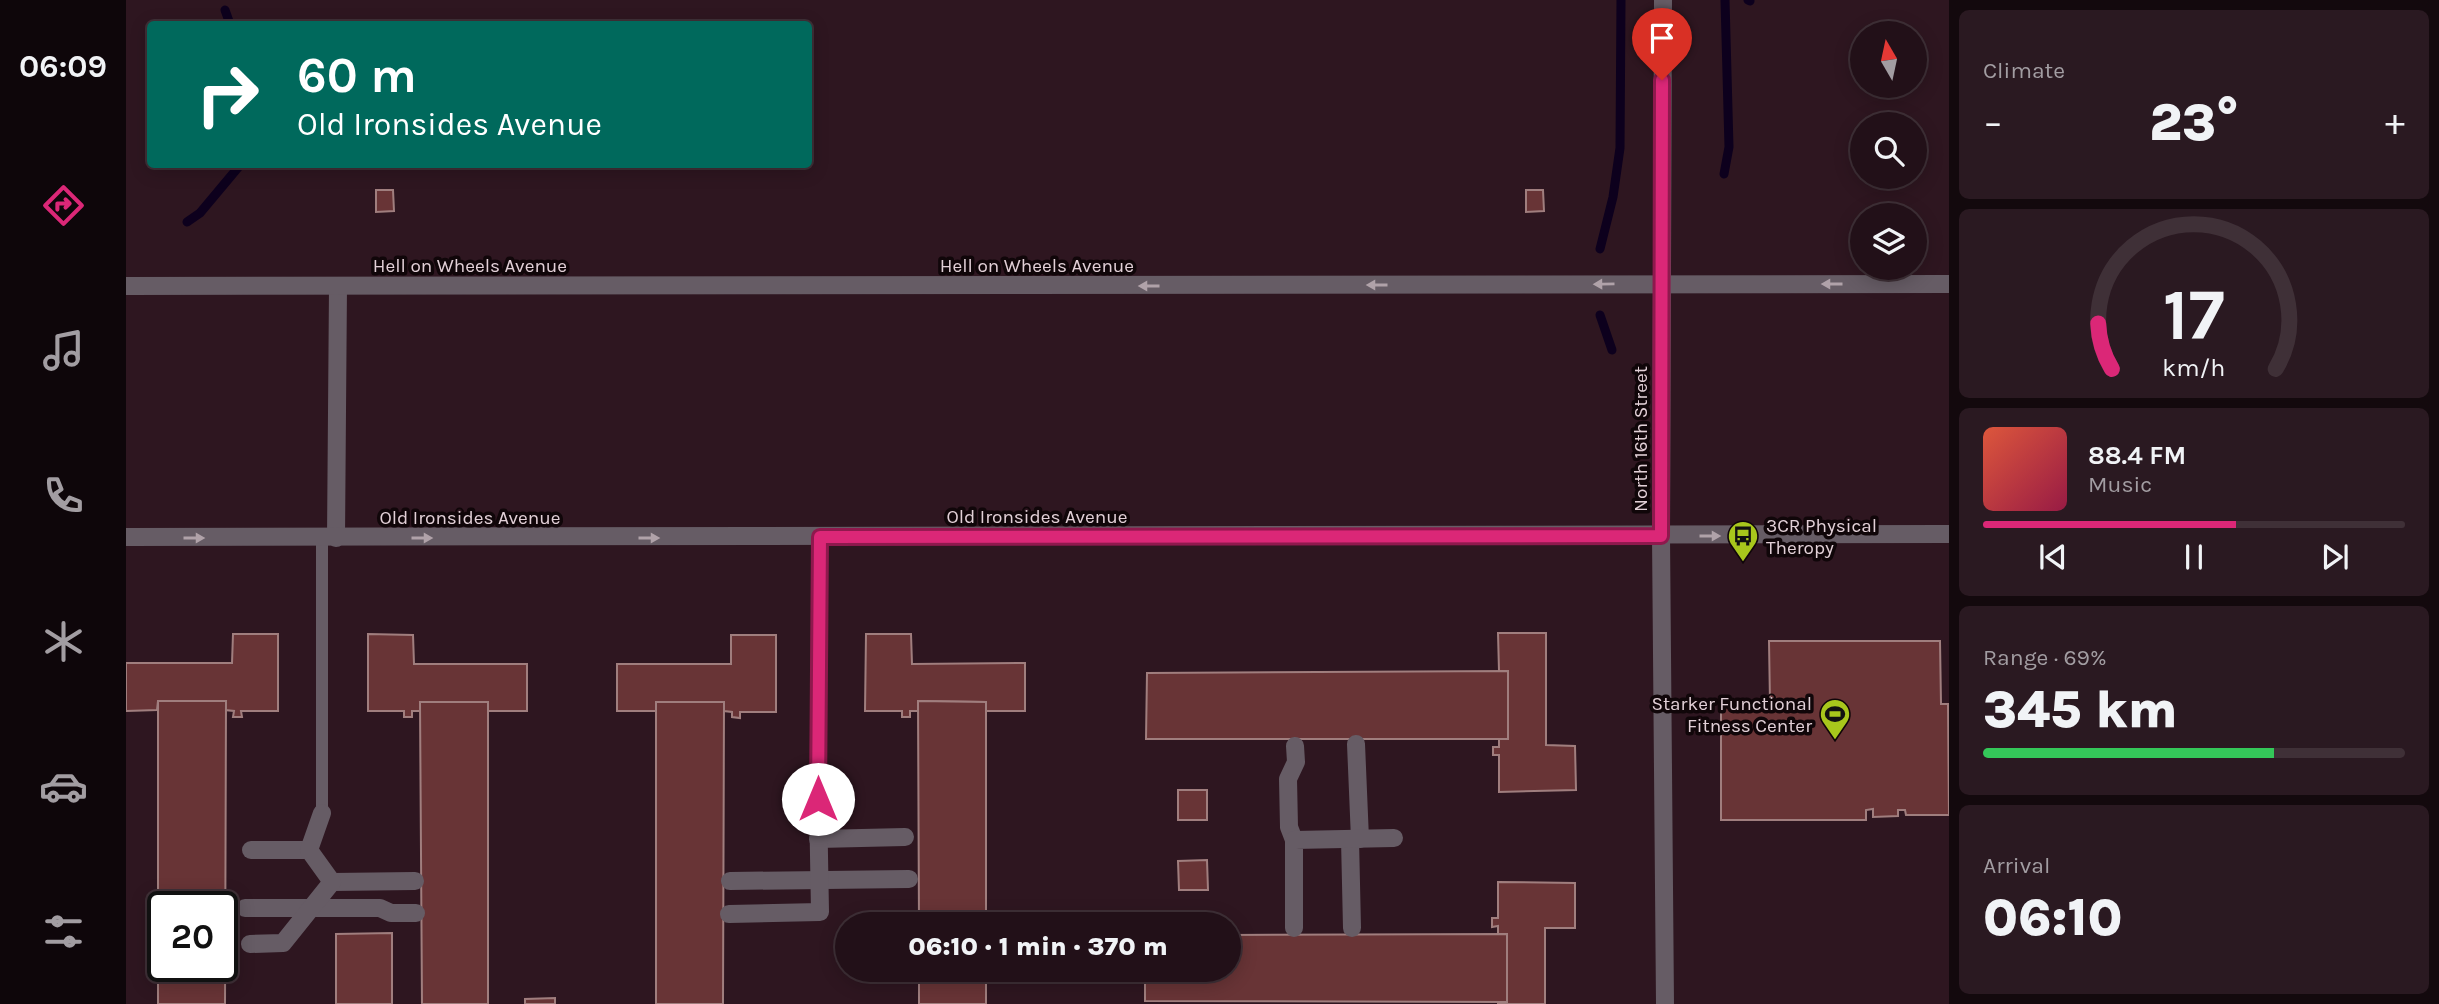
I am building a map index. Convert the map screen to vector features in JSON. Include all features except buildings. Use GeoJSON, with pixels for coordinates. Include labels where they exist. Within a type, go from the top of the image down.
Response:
{"type":"FeatureCollection","features":[{"type":"Feature","properties":{"kind":"street","name":"North 16th Street"},"geometry":{"type":"LineString","coordinates":[[1663,0],[1661,536],[1665,1004]]}},
{"type":"Feature","properties":{"kind":"street","name":"Hell on Wheels Avenue"},"geometry":{"type":"LineString","coordinates":[[126,286],[1949,284]]}},
{"type":"Feature","properties":{"kind":"street"},"geometry":{"type":"LineString","coordinates":[[329,538],[338,286]]}},
{"type":"Feature","properties":{"kind":"street","name":"Old Ironsides Avenue"},"geometry":{"type":"LineString","coordinates":[[126,537],[1949,534]]}},
{"type":"Feature","properties":{"kind":"street"},"geometry":{"type":"LineString","coordinates":[[1352,928],[1356,744]]}},
{"type":"Feature","properties":{"kind":"street"},"geometry":{"type":"LineString","coordinates":[[1294,928],[1294,840],[1289,827],[1288,779],[1296,762],[1295,746]]}},
{"type":"Feature","properties":{"kind":"street"},"geometry":{"type":"LineString","coordinates":[[729,914],[820,912],[818,799]]}},
{"type":"Feature","properties":{"kind":"street"},"geometry":{"type":"LineString","coordinates":[[309,850],[322,813]]}},
{"type":"Feature","properties":{"kind":"street"},"geometry":{"type":"LineString","coordinates":[[818,839],[905,837]]}},
{"type":"Feature","properties":{"kind":"street"},"geometry":{"type":"LineString","coordinates":[[1294,840],[1394,838]]}},
{"type":"Feature","properties":{"kind":"street"},"geometry":{"type":"LineString","coordinates":[[251,850],[309,850]]}},
{"type":"Feature","properties":{"kind":"street"},"geometry":{"type":"LineString","coordinates":[[309,850],[332,882]]}},
{"type":"Feature","properties":{"kind":"street"},"geometry":{"type":"LineString","coordinates":[[730,881],[909,879]]}},
{"type":"Feature","properties":{"kind":"street"},"geometry":{"type":"LineString","coordinates":[[332,882],[415,881]]}},
{"type":"Feature","properties":{"kind":"street"},"geometry":{"type":"LineString","coordinates":[[250,944],[283,943],[332,882]]}},
{"type":"Feature","properties":{"kind":"street"},"geometry":{"type":"LineString","coordinates":[[245,908],[380,908],[391,914],[416,913]]}},
{"type":"Feature","properties":{"kind":"lane"},"geometry":{"type":"LineString","coordinates":[[818,799],[820,537]]}},
{"type":"Feature","properties":{"kind":"lane"},"geometry":{"type":"LineString","coordinates":[[322,813],[329,538]]}},
{"type":"Feature","properties":{"kind":"waterway"},"geometry":{"type":"LineString","coordinates":[[1600,249],[1613,197],[1620,148],[1621,0]]}},
{"type":"Feature","properties":{"kind":"waterway"},"geometry":{"type":"LineString","coordinates":[[1724,174],[1729,147],[1725,0]]}},
{"type":"Feature","properties":{"kind":"waterway"},"geometry":{"type":"LineString","coordinates":[[225,10],[229,21]]}},
{"type":"Feature","properties":{"kind":"waterway"},"geometry":{"type":"LineString","coordinates":[[187,222],[200,213],[238,168]]}},
{"type":"Feature","properties":{"kind":"waterway"},"geometry":{"type":"LineString","coordinates":[[1600,315],[1612,350]]}},
{"type":"Feature","properties":{"kind":"place","name":"3CR Physical Theropy"},"geometry":{"type":"Point","coordinates":[1743,563]}},
{"type":"Feature","properties":{"kind":"place","name":"Starker Functional Fitness Center"},"geometry":{"type":"Point","coordinates":[1835,741]}},
{"type":"Feature","properties":{"kind":"route"},"geometry":{"type":"LineString","coordinates":[[818,799],[820,537],[1661,536],[1662,80]]}}]}
